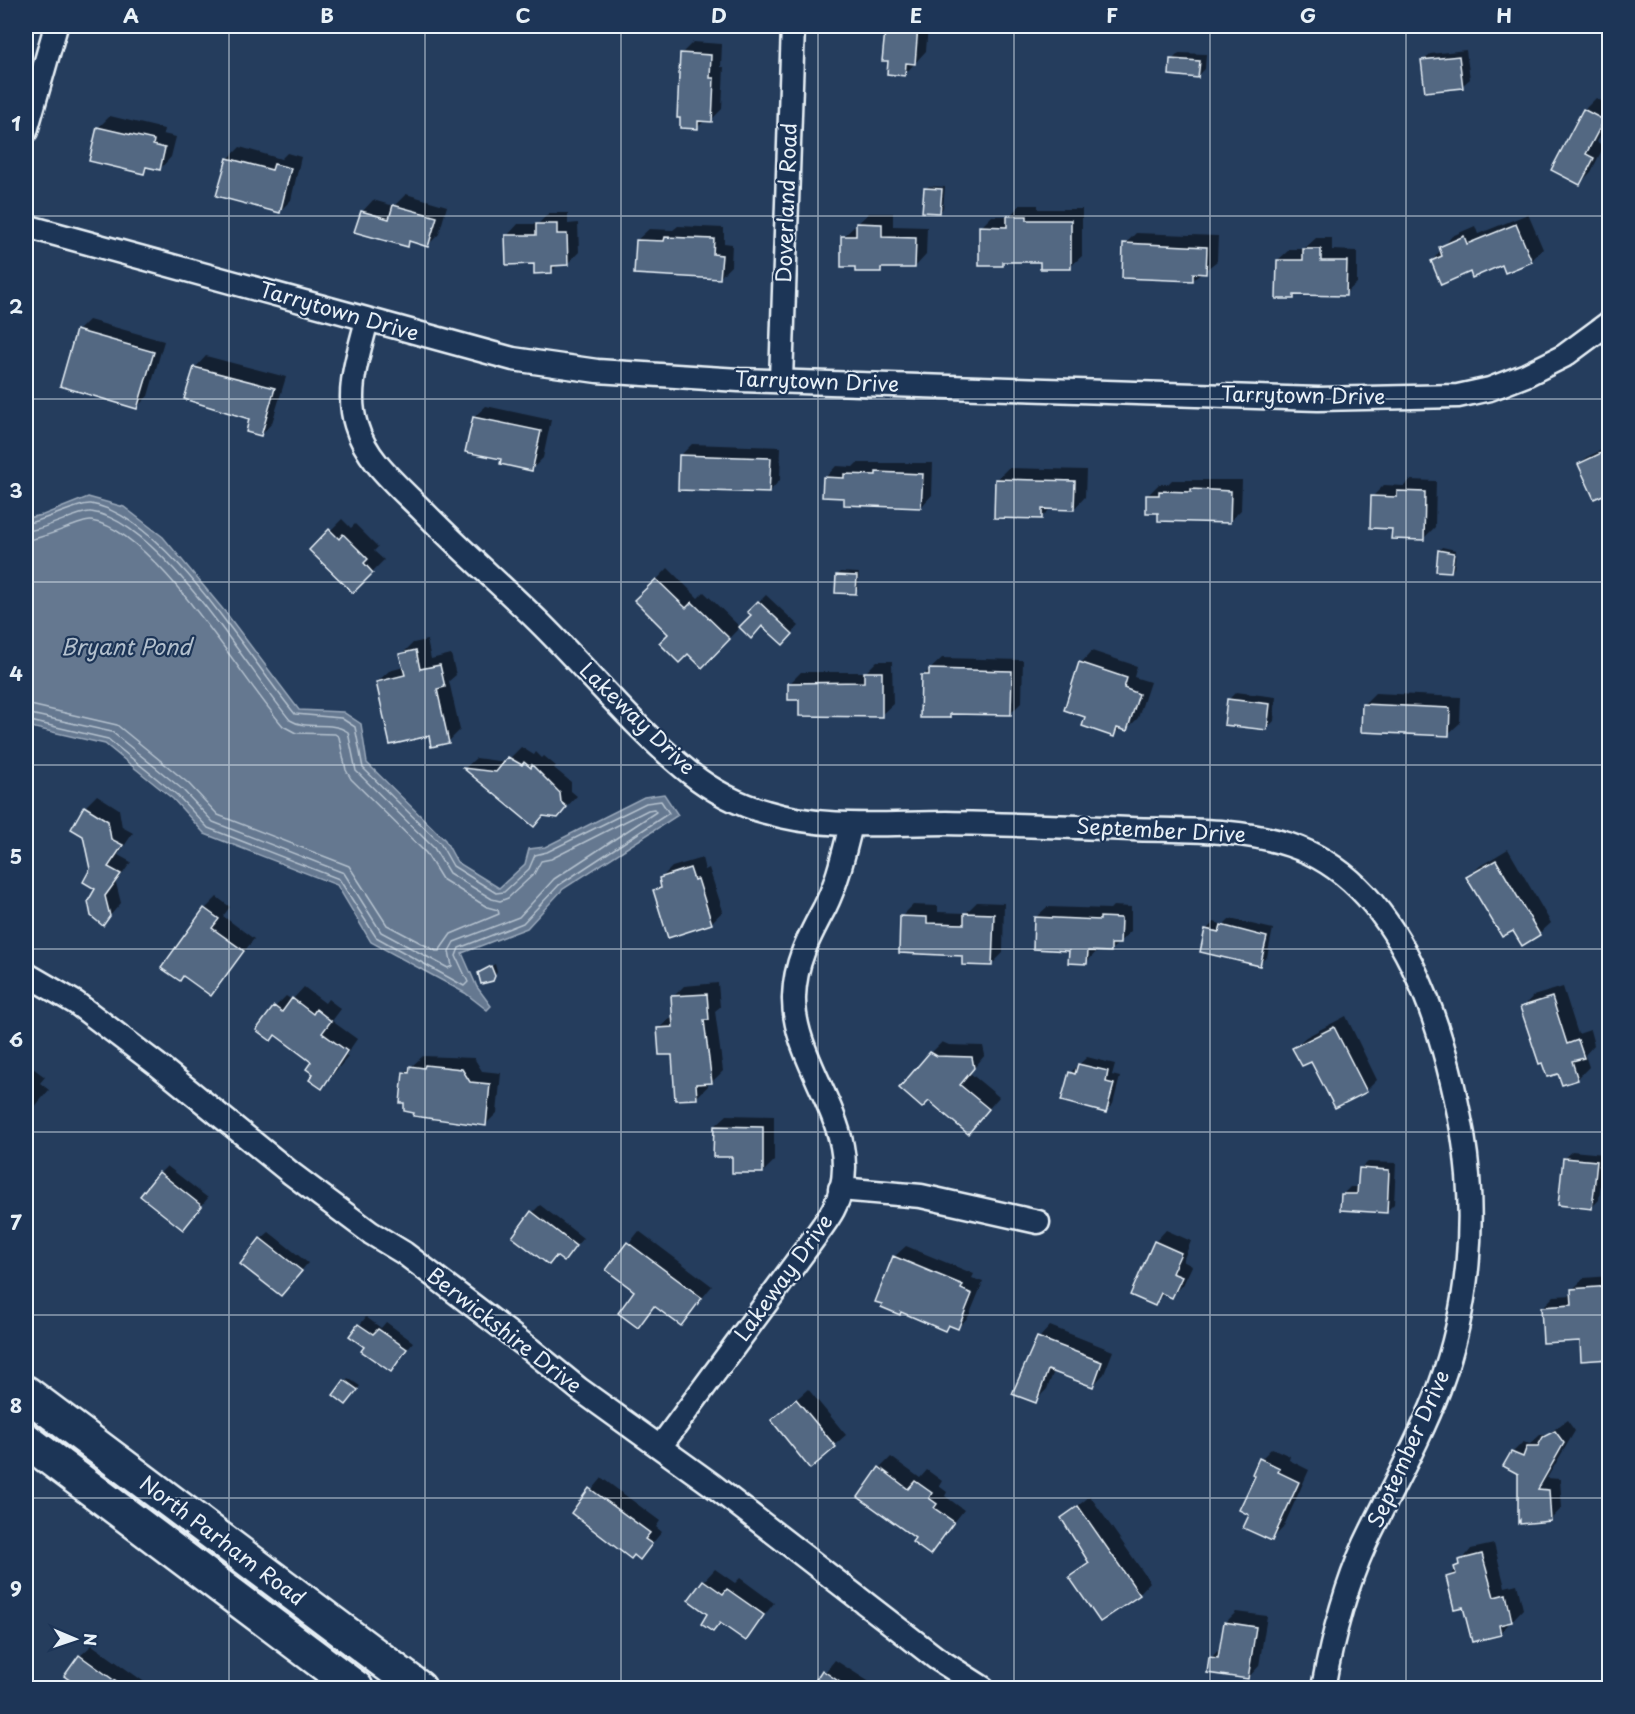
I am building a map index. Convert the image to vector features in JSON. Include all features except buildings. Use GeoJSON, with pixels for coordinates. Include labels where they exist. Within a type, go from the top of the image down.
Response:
{"type":"FeatureCollection","features":[{"type":"Feature","properties":{"kind":"highway","name":"North Parham Road"},"geometry":{"type":"LineString","coordinates":[[26,1393],[419,1689]]}},
{"type":"Feature","properties":{"kind":"highway","name":"North Parham Road"},"geometry":{"type":"LineString","coordinates":[[26,1440],[356,1689]]}},
{"type":"Feature","properties":{"kind":"street"},"geometry":{"type":"LineString","coordinates":[[26,131],[56,26]]}},
{"type":"Feature","properties":{"kind":"street","name":"Doverland Road"},"geometry":{"type":"LineString","coordinates":[[780,380],[793,26]]}},
{"type":"Feature","properties":{"kind":"street","name":"Tarrytown Drive"},"geometry":{"type":"LineString","coordinates":[[26,226],[71,240],[185,267],[367,320],[537,364],[632,374],[1318,399],[1458,396],[1490,389],[1526,375],[1564,356],[1610,322]]}},
{"type":"Feature","properties":{"kind":"street","name":"Lakeway Drive"},"geometry":{"type":"LineString","coordinates":[[367,320],[355,367],[352,402],[356,425],[364,443],[386,474],[691,775],[735,801],[766,812],[818,823],[851,825],[838,874],[825,907],[805,942],[794,997],[801,1041],[831,1106],[839,1132],[843,1171],[834,1209],[660,1447]]}},
{"type":"Feature","properties":{"kind":"street","name":"September Drive"},"geometry":{"type":"LineString","coordinates":[[851,825],[960,824],[1213,831],[1260,836],[1306,851],[1335,867],[1370,898],[1403,948],[1434,1018],[1451,1078],[1463,1135],[1468,1171],[1470,1233],[1465,1298],[1437,1395],[1363,1550],[1346,1593],[1330,1650],[1323,1689]]}},
{"type":"Feature","properties":{"kind":"street","name":"Berwickshire Drive"},"geometry":{"type":"LineString","coordinates":[[26,974],[76,1003],[159,1066],[292,1174],[371,1233],[404,1253],[579,1389],[801,1552],[936,1658],[983,1689]]}},
{"type":"Feature","properties":{"kind":"street"},"geometry":{"type":"LineString","coordinates":[[840,1189],[921,1196],[1038,1222]]}},
{"type":"Feature","properties":{"kind":"water","name":"Bryant Pond"},"geometry":{"type":"Polygon","coordinates":[[[88,497],[124,507],[163,537],[226,613],[299,710],[343,712],[361,724],[367,763],[445,840],[457,862],[499,888],[525,864],[529,849],[545,847],[644,797],[664,794],[678,815],[563,889],[527,928],[462,953],[477,987],[491,1006],[487,1010],[465,993],[371,942],[337,885],[205,834],[173,799],[105,744],[26,726],[26,518],[43,515],[88,497]]]}}]}
